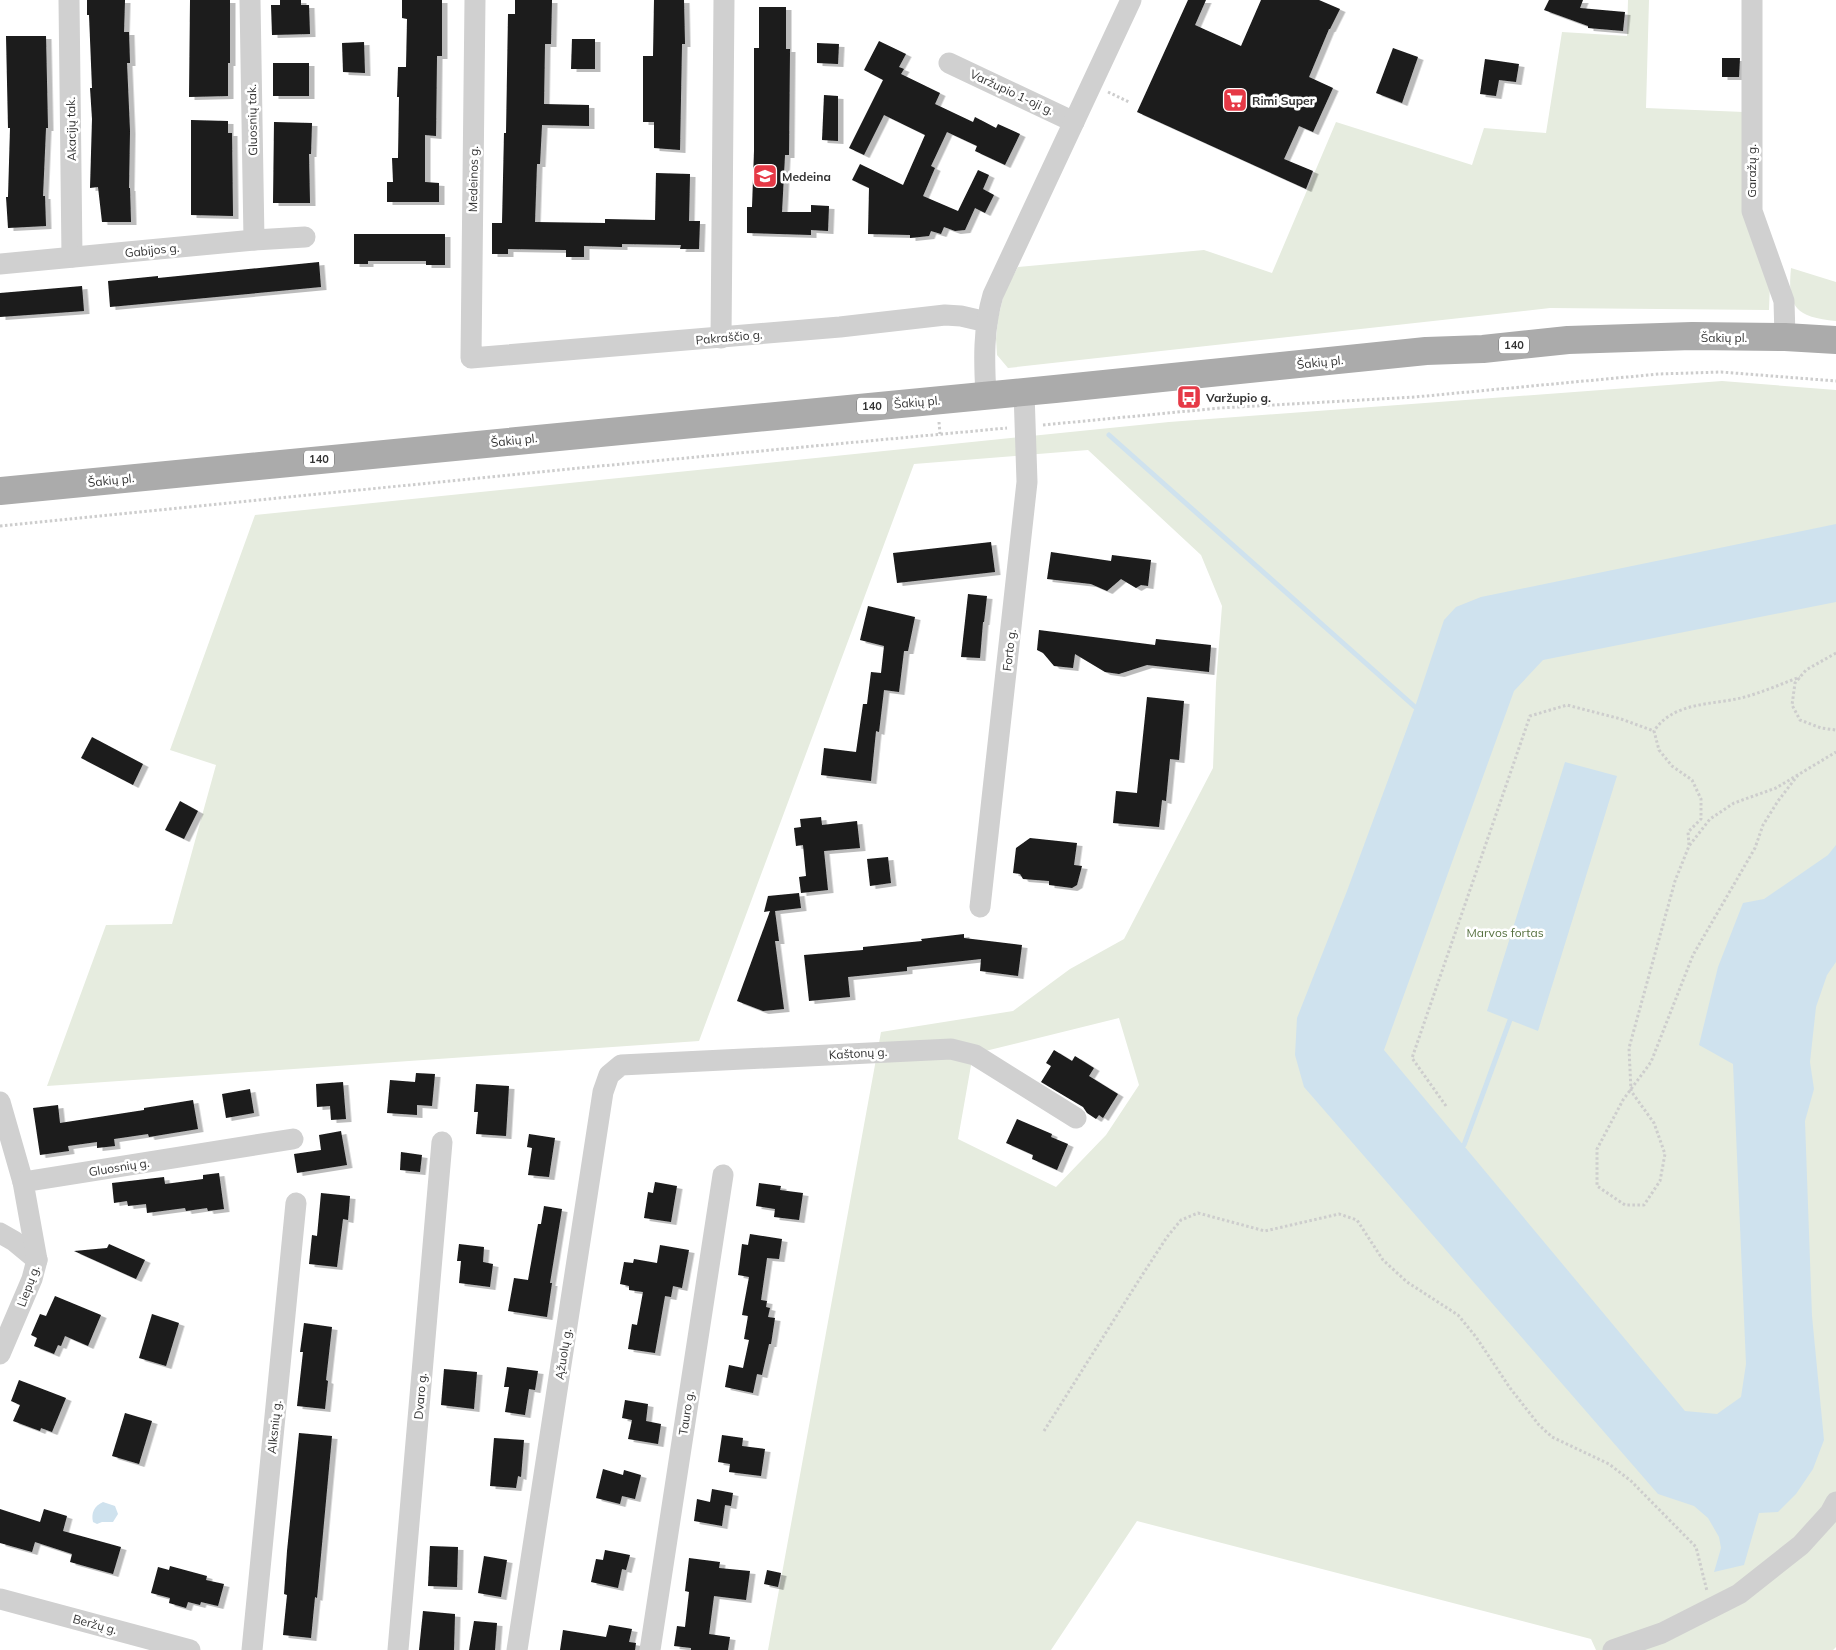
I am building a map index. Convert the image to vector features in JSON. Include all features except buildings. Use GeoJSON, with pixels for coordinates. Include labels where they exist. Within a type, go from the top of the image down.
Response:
{"type":"FeatureCollection","features":[{"type":"Feature","properties":{"kind":"main road","name":"Šakių pl."},"geometry":{"type":"LineString","coordinates":[[0,491],[1024,392],[1426,351],[1483,349],[1568,340],[1692,336],[1785,337],[1836,340]]}},
{"type":"Feature","properties":{"kind":"street","name":"Akacijų tak."},"geometry":{"type":"LineString","coordinates":[[69,0],[72,257]]}},
{"type":"Feature","properties":{"kind":"street","name":"Gluosnių tak."},"geometry":{"type":"LineString","coordinates":[[250,0],[254,240]]}},
{"type":"Feature","properties":{"kind":"street","name":"Medeinos g."},"geometry":{"type":"LineString","coordinates":[[471,358],[475,0]]}},
{"type":"Feature","properties":{"kind":"street"},"geometry":{"type":"LineString","coordinates":[[720,338],[724,0]]}},
{"type":"Feature","properties":{"kind":"street"},"geometry":{"type":"LineString","coordinates":[[986,395],[984,353],[986,322],[993,295],[1131,0]]}},
{"type":"Feature","properties":{"kind":"street","name":"Garažų g."},"geometry":{"type":"LineString","coordinates":[[1752,0],[1752,211],[1784,301],[1785,337]]}},
{"type":"Feature","properties":{"kind":"street","name":"Varžupio 1-oji g."},"geometry":{"type":"LineString","coordinates":[[949,63],[1074,122]]}},
{"type":"Feature","properties":{"kind":"street","name":"Gabijos g."},"geometry":{"type":"LineString","coordinates":[[0,264],[254,240],[305,237]]}},
{"type":"Feature","properties":{"kind":"street","name":"Pakraščio g."},"geometry":{"type":"LineString","coordinates":[[471,358],[840,328],[945,316],[961,316],[986,322]]}},
{"type":"Feature","properties":{"kind":"street","name":"Forto g."},"geometry":{"type":"LineString","coordinates":[[980,907],[1027,482],[1024,392]]}},
{"type":"Feature","properties":{"kind":"street","name":"Kaštonų g."},"geometry":{"type":"LineString","coordinates":[[621,1065],[951,1049],[975,1055],[1076,1118]]}},
{"type":"Feature","properties":{"kind":"street","name":"Ąžuolų g."},"geometry":{"type":"LineString","coordinates":[[517,1650],[603,1092],[610,1075],[621,1065]]}},
{"type":"Feature","properties":{"kind":"street"},"geometry":{"type":"LineString","coordinates":[[0,1102],[22,1182],[37,1260]]}},
{"type":"Feature","properties":{"kind":"street","name":"Gluosnių g."},"geometry":{"type":"LineString","coordinates":[[22,1182],[293,1139]]}},
{"type":"Feature","properties":{"kind":"street","name":"Dvaro g."},"geometry":{"type":"LineString","coordinates":[[398,1650],[442,1142]]}},
{"type":"Feature","properties":{"kind":"street","name":"Tauro g."},"geometry":{"type":"LineString","coordinates":[[650,1650],[722,1175]]}},
{"type":"Feature","properties":{"kind":"street","name":"Alksnių g."},"geometry":{"type":"LineString","coordinates":[[252,1650],[296,1203]]}},
{"type":"Feature","properties":{"kind":"street","name":"Liepų g."},"geometry":{"type":"LineString","coordinates":[[0,1233],[14,1241],[37,1260],[32,1279],[0,1354]]}},
{"type":"Feature","properties":{"kind":"street"},"geometry":{"type":"LineString","coordinates":[[1613,1650],[1662,1633],[1739,1594],[1801,1545],[1830,1514],[1836,1502]]}},
{"type":"Feature","properties":{"kind":"street","name":"Beržų g."},"geometry":{"type":"LineString","coordinates":[[0,1599],[190,1650]]}},
{"type":"Feature","properties":{"kind":"path"},"geometry":{"type":"LineString","coordinates":[[0,526],[579,468],[1220,408],[1415,397],[1660,374],[1721,372],[1836,381]]}},
{"type":"Feature","properties":{"kind":"path"},"geometry":{"type":"LineString","coordinates":[[1836,653],[1806,670],[1800,677],[1795,683],[1792,705],[1800,720],[1821,728],[1836,730]]}},
{"type":"Feature","properties":{"kind":"path"},"geometry":{"type":"LineString","coordinates":[[1689,846],[1688,832],[1701,819],[1701,799],[1692,780],[1672,766],[1659,750],[1654,732],[1661,720],[1689,707],[1742,697],[1800,677]]}},
{"type":"Feature","properties":{"kind":"path"},"geometry":{"type":"LineString","coordinates":[[1446,1106],[1412,1058],[1530,716],[1568,705],[1621,719],[1654,732]]}},
{"type":"Feature","properties":{"kind":"path"},"geometry":{"type":"LineString","coordinates":[[1798,775],[1763,825],[1751,855],[1693,955],[1651,1062],[1631,1091],[1623,1100],[1597,1149],[1597,1186],[1625,1206],[1644,1205],[1660,1181],[1665,1154],[1654,1123],[1631,1091],[1629,1048],[1674,881],[1689,846],[1710,819],[1734,803],[1776,788],[1836,752]]}},
{"type":"Feature","properties":{"kind":"path"},"geometry":{"type":"LineString","coordinates":[[1044,1431],[1153,1258],[1181,1220],[1198,1213],[1265,1231],[1339,1214],[1357,1220],[1383,1260],[1407,1282],[1458,1315],[1539,1425],[1552,1437],[1609,1464],[1624,1475],[1696,1547],[1711,1608]]}},
{"type":"Feature","properties":{"kind":"green space"},"geometry":{"type":"Polygon","coordinates":[[[1628,0],[1649,0],[1646,108],[1744,112],[1770,284],[1769,310],[1550,308],[1008,368],[997,355],[998,318],[1005,290],[1018,267],[1204,250],[1272,273],[1336,122],[1472,165],[1484,128],[1546,133],[1562,32],[1627,36],[1628,0]]]}},
{"type":"Feature","properties":{"kind":"green space"},"geometry":{"type":"Polygon","coordinates":[[[1791,268],[1836,282],[1836,321],[1812,317],[1797,308],[1791,293],[1791,268]]]}},
{"type":"Feature","properties":{"kind":"green space","name":"Marvos fortas"},"geometry":{"type":"Polygon","coordinates":[[[1722,381],[1836,390],[1836,1647],[1833,1650],[1596,1650],[1591,1639],[1137,1521],[1051,1650],[768,1650],[881,1032],[1013,1011],[1070,969],[1124,939],[1213,768],[1216,683],[1222,606],[1201,555],[1088,450],[914,464],[699,1041],[47,1086],[106,925],[172,924],[216,765],[170,750],[255,515],[1169,422],[1722,381]],[[1119,1018],[973,1054],[958,1139],[1056,1187],[1106,1135],[1139,1085],[1119,1018]]]}},
{"type":"Feature","properties":{"kind":"water"},"geometry":{"type":"Polygon","coordinates":[[[1836,524],[1836,602],[1543,660],[1514,691],[1384,1050],[1685,1411],[1717,1414],[1741,1397],[1746,1364],[1733,1064],[1699,1045],[1718,967],[1743,903],[1764,899],[1828,855],[1836,845],[1836,962],[1827,975],[1816,1007],[1810,1062],[1814,1089],[1805,1121],[1812,1316],[1824,1440],[1813,1469],[1796,1494],[1778,1512],[1759,1513],[1744,1565],[1714,1572],[1721,1548],[1719,1537],[1708,1518],[1694,1506],[1658,1494],[1304,1087],[1295,1055],[1297,1018],[1347,891],[1415,707],[1444,620],[1456,607],[1481,597],[1836,524]]]}},
{"type":"Feature","properties":{"kind":"water"},"geometry":{"type":"Polygon","coordinates":[[[1565,762],[1617,776],[1538,1031],[1487,1011],[1565,762]]]}},
{"type":"Feature","properties":{"kind":"water"},"geometry":{"type":"Polygon","coordinates":[[[103,1502],[115,1506],[118,1514],[113,1522],[97,1524],[93,1522],[92,1516],[95,1508],[103,1502]]]}},
{"type":"Feature","properties":{"kind":"waterway"},"geometry":{"type":"LineString","coordinates":[[1109,435],[1415,707]]}},
{"type":"Feature","properties":{"kind":"waterway"},"geometry":{"type":"LineString","coordinates":[[1464,1145],[1510,1020]]}},
{"type":"Feature","properties":{"kind":"place","name":"Rimi Super"},"geometry":{"type":"Point","coordinates":[1235,100]}},
{"type":"Feature","properties":{"kind":"place","name":"Medeina"},"geometry":{"type":"Point","coordinates":[765,176]}},
{"type":"Feature","properties":{"kind":"place","name":"Varžupio g."},"geometry":{"type":"Point","coordinates":[1189,397]}}]}
